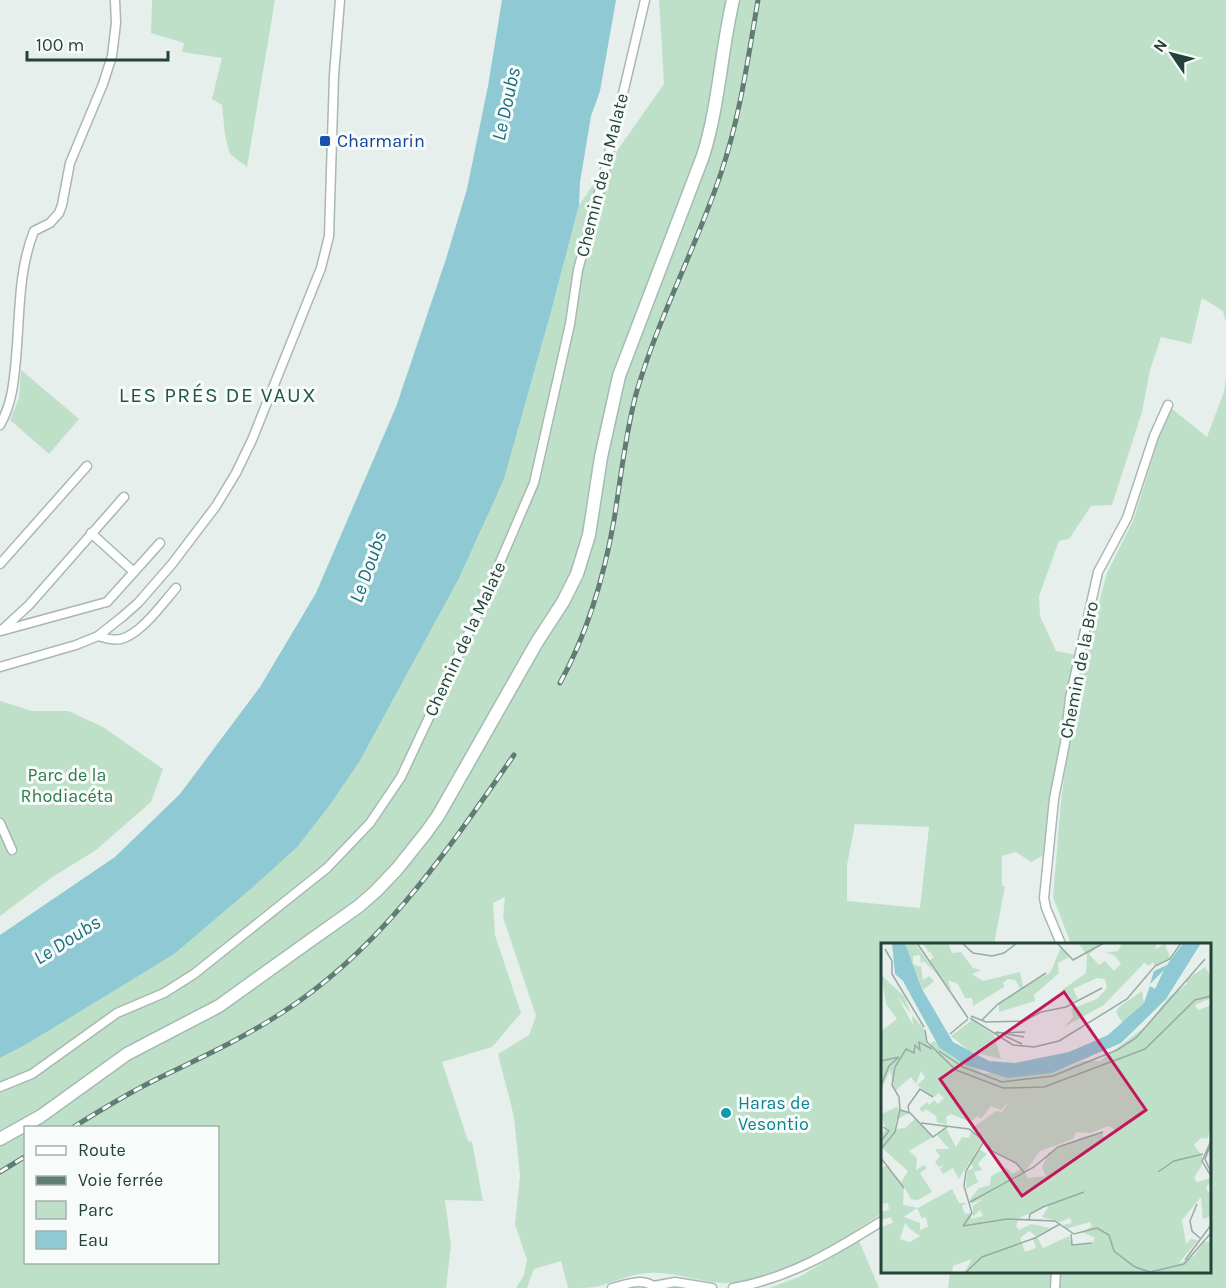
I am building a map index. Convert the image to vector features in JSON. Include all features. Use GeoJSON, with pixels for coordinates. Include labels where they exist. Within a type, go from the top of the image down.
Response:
{"type":"FeatureCollection","features":[{"type":"Feature","properties":{"kind":"main road"},"geometry":{"type":"LineString","coordinates":[[0,1139],[41,1116],[127,1054],[219,1006],[358,906],[393,873],[438,816],[537,642],[563,602],[584,555],[619,376],[704,156],[712,123],[733,0]]}},
{"type":"Feature","properties":{"kind":"street"},"geometry":{"type":"LineString","coordinates":[[0,425],[13,390],[21,285],[26,251],[34,231],[50,223],[59,213],[62,205],[70,163],[103,84],[112,56],[116,0]]}},
{"type":"Feature","properties":{"kind":"street"},"geometry":{"type":"LineString","coordinates":[[0,667],[76,645],[98,636],[138,603],[172,564],[216,506],[236,473],[252,440],[321,268],[330,227],[334,75],[340,0]]}},
{"type":"Feature","properties":{"kind":"street","name":"Chemin de la Malate"},"geometry":{"type":"LineString","coordinates":[[0,1087],[32,1074],[117,1013],[164,993],[194,974],[327,868],[370,823],[401,777],[479,611],[534,483],[570,324],[578,270],[605,170],[645,0]]}},
{"type":"Feature","properties":{"kind":"street","name":"Chemin de la Bro"},"geometry":{"type":"LineString","coordinates":[[1060,943],[1044,898],[1054,799],[1065,743],[1070,698],[1098,572],[1127,518],[1154,436],[1168,405]]}},
{"type":"Feature","properties":{"kind":"street"},"geometry":{"type":"LineString","coordinates":[[0,564],[87,466]]}},
{"type":"Feature","properties":{"kind":"street"},"geometry":{"type":"LineString","coordinates":[[1,631],[29,605],[124,497]]}},
{"type":"Feature","properties":{"kind":"street"},"geometry":{"type":"LineString","coordinates":[[91,533],[134,572]]}},
{"type":"Feature","properties":{"kind":"street"},"geometry":{"type":"LineString","coordinates":[[1,631],[107,602],[160,543]]}},
{"type":"Feature","properties":{"kind":"street"},"geometry":{"type":"LineString","coordinates":[[98,636],[113,640],[122,639],[137,631],[176,588]]}},
{"type":"Feature","properties":{"kind":"street"},"geometry":{"type":"LineString","coordinates":[[0,822],[12,850]]}},
{"type":"Feature","properties":{"kind":"street"},"geometry":{"type":"LineString","coordinates":[[733,1288],[761,1283],[795,1271],[834,1251],[881,1222]]}},
{"type":"Feature","properties":{"kind":"street"},"geometry":{"type":"LineString","coordinates":[[1055,1288],[1056,1273]]}},
{"type":"Feature","properties":{"kind":"street"},"geometry":{"type":"LineString","coordinates":[[612,1288],[641,1282],[655,1287],[675,1282],[712,1288]]}},
{"type":"Feature","properties":{"kind":"green space"},"geometry":{"type":"Polygon","coordinates":[[[152,0],[275,0],[247,167],[230,154],[225,135],[222,105],[212,99],[222,58],[182,52],[184,43],[151,33],[152,0]]]}},
{"type":"Feature","properties":{"kind":"green space"},"geometry":{"type":"Polygon","coordinates":[[[659,0],[1226,0],[1226,323],[1223,311],[1202,298],[1191,344],[1161,337],[1150,370],[1142,412],[1112,505],[1091,506],[1069,539],[1059,541],[1039,596],[1040,616],[1056,651],[1076,655],[1066,691],[1060,746],[1050,802],[1046,854],[1031,862],[1016,852],[1002,856],[1002,886],[1005,886],[994,943],[881,943],[881,1214],[810,1258],[749,1281],[720,1283],[669,1274],[648,1273],[595,1287],[568,1288],[561,1261],[534,1269],[527,1288],[516,1288],[524,1275],[527,1260],[515,1224],[520,1176],[514,1117],[498,1054],[529,1035],[536,1016],[503,917],[505,897],[493,903],[495,935],[521,1013],[492,1047],[442,1062],[468,1141],[472,1142],[483,1201],[445,1200],[451,1246],[446,1288],[0,1288],[0,1058],[25,1045],[504,479],[579,205],[664,84],[659,0]],[[855,824],[847,865],[847,901],[920,908],[929,827],[855,824]]]}},
{"type":"Feature","properties":{"kind":"green space"},"geometry":{"type":"Polygon","coordinates":[[[21,370],[79,419],[49,454],[10,420],[19,398],[21,370]]]}},
{"type":"Feature","properties":{"kind":"green space"},"geometry":{"type":"Polygon","coordinates":[[[1226,377],[1226,1288],[948,1288],[950,1273],[1211,1273],[1211,943],[1071,943],[1053,897],[1061,801],[1076,688],[1107,573],[1133,521],[1159,438],[1171,408],[1207,437],[1224,392],[1226,377]]]}},
{"type":"Feature","properties":{"kind":"green space","name":"Parc de la Rhodiacéta"},"geometry":{"type":"Polygon","coordinates":[[[0,701],[32,711],[68,711],[103,727],[163,769],[151,802],[96,850],[51,878],[0,916],[0,701]]]}},
{"type":"Feature","properties":{"kind":"green space"},"geometry":{"type":"Polygon","coordinates":[[[859,1241],[879,1288],[769,1288],[799,1277],[859,1241]]]}},
{"type":"Feature","properties":{"kind":"water","name":"Le Doubs"},"geometry":{"type":"Polygon","coordinates":[[[502,0],[616,0],[600,91],[591,116],[580,182],[579,205],[551,312],[504,479],[459,578],[359,762],[297,847],[174,954],[0,1058],[0,935],[115,857],[180,794],[260,687],[316,593],[396,407],[446,259],[467,189],[488,86],[502,0]]]}},
{"type":"Feature","properties":{"kind":"railway"},"geometry":{"type":"LineString","coordinates":[[560,683],[579,644],[600,583],[610,541],[636,394],[655,338],[711,201],[728,152],[743,87],[758,0]]}},
{"type":"Feature","properties":{"kind":"railway"},"geometry":{"type":"LineString","coordinates":[[75,1126],[134,1091],[219,1049],[280,1014],[350,960],[410,896],[514,755]]}},
{"type":"Feature","properties":{"kind":"railway"},"geometry":{"type":"LineString","coordinates":[[0,1172],[24,1157]]}},
{"type":"Feature","properties":{"kind":"place","name":"Charmarin"},"geometry":{"type":"Point","coordinates":[325,141]}},
{"type":"Feature","properties":{"kind":"place","name":"Haras de Vesontio"},"geometry":{"type":"Point","coordinates":[726,1113]}},
{"type":"Feature","properties":{"kind":"district","name":"LES PRÉS DE VAUX"},"geometry":{"type":"Point","coordinates":[218,395]}}]}
